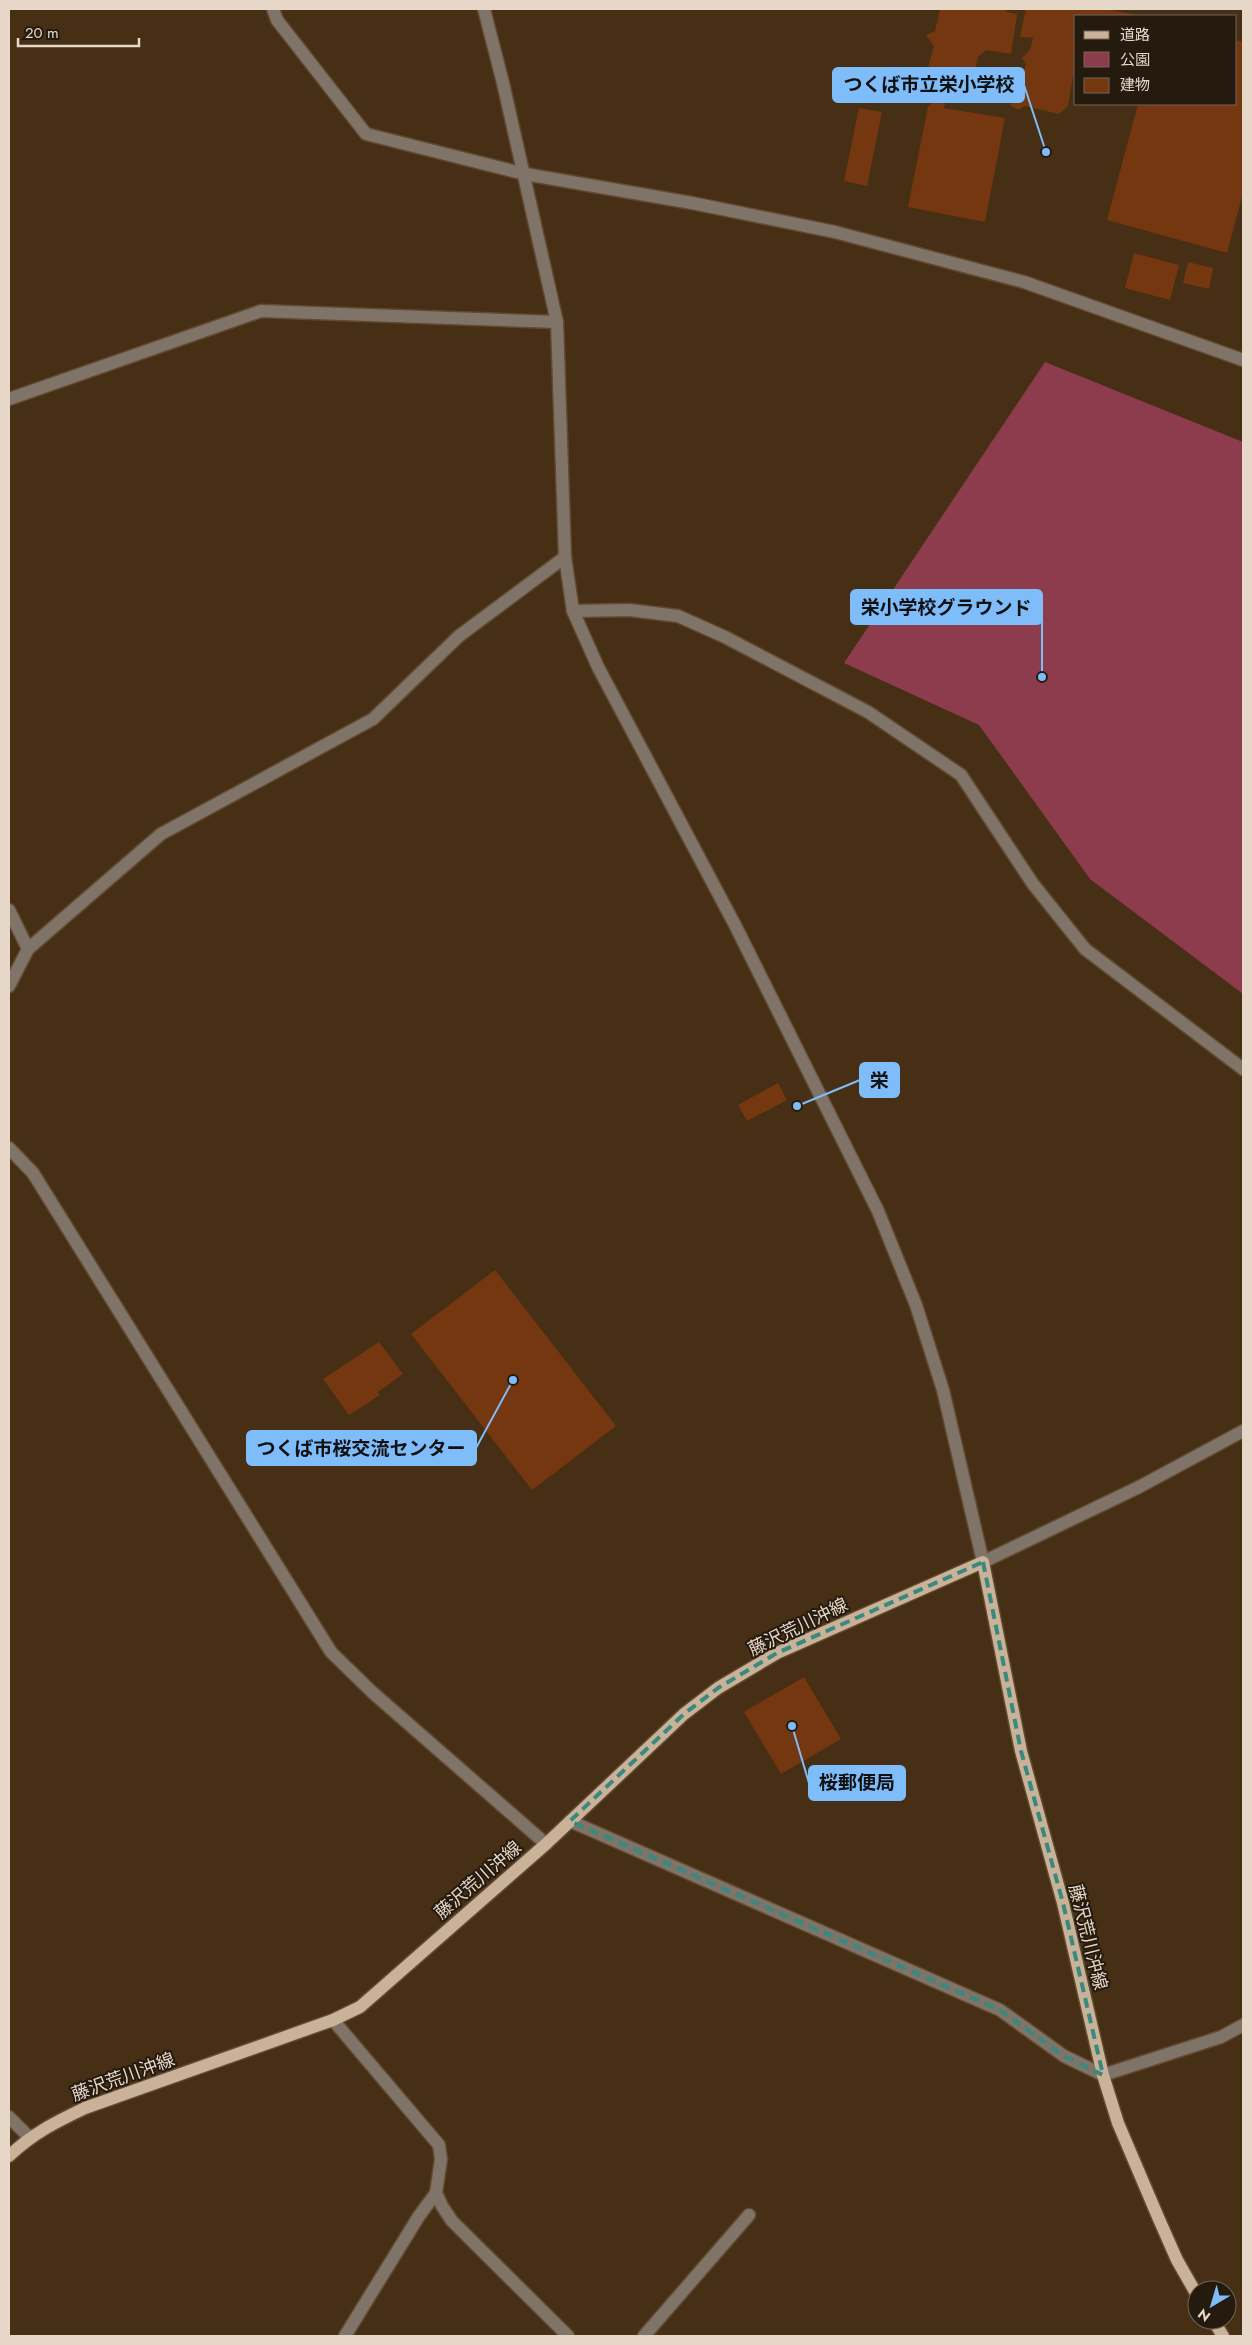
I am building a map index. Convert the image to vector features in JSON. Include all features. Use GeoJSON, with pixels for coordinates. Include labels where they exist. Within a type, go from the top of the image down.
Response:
{"type":"FeatureCollection","features":[{"type":"Feature","properties":{"kind":"main road","name":"藤沢荒川沖線"},"geometry":{"type":"LineString","coordinates":[[9,2156],[29,2137],[85,2108],[333,2020],[360,2007],[546,1844],[684,1714],[718,1688],[777,1654],[982,1562],[1021,1751],[1063,1904],[1103,2074],[1118,2123],[1177,2260],[1188,2280]]}},
{"type":"Feature","properties":{"kind":"street"},"geometry":{"type":"LineString","coordinates":[[273,9],[277,20],[366,134],[525,174],[692,203],[835,232],[1024,282],[1243,360]]}},
{"type":"Feature","properties":{"kind":"street"},"geometry":{"type":"LineString","coordinates":[[484,9],[525,174],[557,322],[565,557],[573,610],[598,666],[735,925],[878,1211],[916,1305],[942,1390],[982,1562],[1140,1487],[1243,1431]]}},
{"type":"Feature","properties":{"kind":"street"},"geometry":{"type":"LineString","coordinates":[[9,399],[261,310],[557,322]]}},
{"type":"Feature","properties":{"kind":"street"},"geometry":{"type":"LineString","coordinates":[[9,986],[28,950],[161,834],[373,719],[459,636],[565,557]]}},
{"type":"Feature","properties":{"kind":"street"},"geometry":{"type":"LineString","coordinates":[[573,610],[629,610],[678,616],[724,637],[868,712],[961,775],[1033,884],[1085,949],[1243,1069]]}},
{"type":"Feature","properties":{"kind":"street"},"geometry":{"type":"LineString","coordinates":[[9,910],[28,950]]}},
{"type":"Feature","properties":{"kind":"street"},"geometry":{"type":"LineString","coordinates":[[9,1148],[33,1174],[331,1652],[372,1692],[546,1844]]}},
{"type":"Feature","properties":{"kind":"street"},"geometry":{"type":"LineString","coordinates":[[570,1821],[1000,2010],[1064,2056],[1103,2074],[1221,2037],[1243,2025]]}},
{"type":"Feature","properties":{"kind":"street"},"geometry":{"type":"LineString","coordinates":[[333,2020],[439,2145],[441,2159],[436,2194],[419,2216],[345,2336]]}},
{"type":"Feature","properties":{"kind":"street"},"geometry":{"type":"LineString","coordinates":[[9,2117],[29,2137]]}},
{"type":"Feature","properties":{"kind":"street"},"geometry":{"type":"LineString","coordinates":[[436,2194],[452,2221],[568,2336]]}},
{"type":"Feature","properties":{"kind":"street"},"geometry":{"type":"LineString","coordinates":[[644,2336],[749,2215]]}},
{"type":"Feature","properties":{"kind":"highlighted area"},"geometry":{"type":"Polygon","coordinates":[[[983,1562],[1021,1751],[1063,1903],[1103,2075],[1064,2056],[1000,2010],[570,1821],[684,1714],[718,1688],[777,1653],[983,1562]]]}},
{"type":"Feature","properties":{"kind":"green space"},"geometry":{"type":"Polygon","coordinates":[[[1045,362],[1243,442],[1243,994],[1090,879],[979,725],[844,663],[1045,362]]]}},
{"type":"Feature","properties":{"kind":"building"},"geometry":{"type":"Polygon","coordinates":[[[940,9],[1007,9],[1006,12],[1017,14],[1011,54],[986,50],[978,57],[972,85],[966,94],[933,88],[925,78],[934,46],[926,35],[935,31],[940,9]]]}},
{"type":"Feature","properties":{"kind":"building"},"geometry":{"type":"Polygon","coordinates":[[[1026,9],[1105,9],[1138,15],[1074,15],[1074,76],[1068,106],[1059,114],[1025,106],[1018,110],[1010,105],[1026,65],[1022,58],[1030,50],[1033,38],[1020,37],[1026,9]]]}},
{"type":"Feature","properties":{"kind":"building"},"geometry":{"type":"Polygon","coordinates":[[[1237,40],[1243,42],[1243,193],[1227,253],[1107,220],[1138,105],[1237,105],[1237,40]]]}},
{"type":"Feature","properties":{"kind":"building"},"geometry":{"type":"Polygon","coordinates":[[[934,93],[947,94],[944,108],[1005,118],[985,222],[908,207],[928,107],[933,101],[934,93]]]}},
{"type":"Feature","properties":{"kind":"building"},"geometry":{"type":"Polygon","coordinates":[[[859,108],[882,112],[867,186],[844,181],[859,108]]]}},
{"type":"Feature","properties":{"kind":"building"},"geometry":{"type":"Polygon","coordinates":[[[1134,253],[1179,265],[1170,300],[1125,288],[1134,253]]]}},
{"type":"Feature","properties":{"kind":"building"},"geometry":{"type":"Polygon","coordinates":[[[1188,262],[1213,268],[1209,289],[1183,283],[1188,262]]]}},
{"type":"Feature","properties":{"kind":"building"},"geometry":{"type":"Polygon","coordinates":[[[778,1083],[787,1100],[747,1121],[738,1105],[778,1083]]]}},
{"type":"Feature","properties":{"kind":"building"},"geometry":{"type":"Polygon","coordinates":[[[495,1270],[616,1426],[532,1490],[411,1334],[495,1270]]]}},
{"type":"Feature","properties":{"kind":"building"},"geometry":{"type":"Polygon","coordinates":[[[379,1342],[403,1374],[378,1392],[380,1395],[349,1415],[323,1379],[379,1342]]]}},
{"type":"Feature","properties":{"kind":"building"},"geometry":{"type":"Polygon","coordinates":[[[804,1677],[841,1739],[781,1774],[744,1712],[804,1677]]]}},
{"type":"Feature","properties":{"kind":"place","name":"つくば市立栄小学校"},"geometry":{"type":"Point","coordinates":[1046,152]}},
{"type":"Feature","properties":{"kind":"place","name":"栄小学校グラウンド"},"geometry":{"type":"Point","coordinates":[1042,677]}},
{"type":"Feature","properties":{"kind":"place","name":"栄"},"geometry":{"type":"Point","coordinates":[797,1106]}},
{"type":"Feature","properties":{"kind":"place","name":"つくば市桜交流センター"},"geometry":{"type":"Point","coordinates":[513,1380]}},
{"type":"Feature","properties":{"kind":"place","name":"桜郵便局"},"geometry":{"type":"Point","coordinates":[792,1726]}}]}
